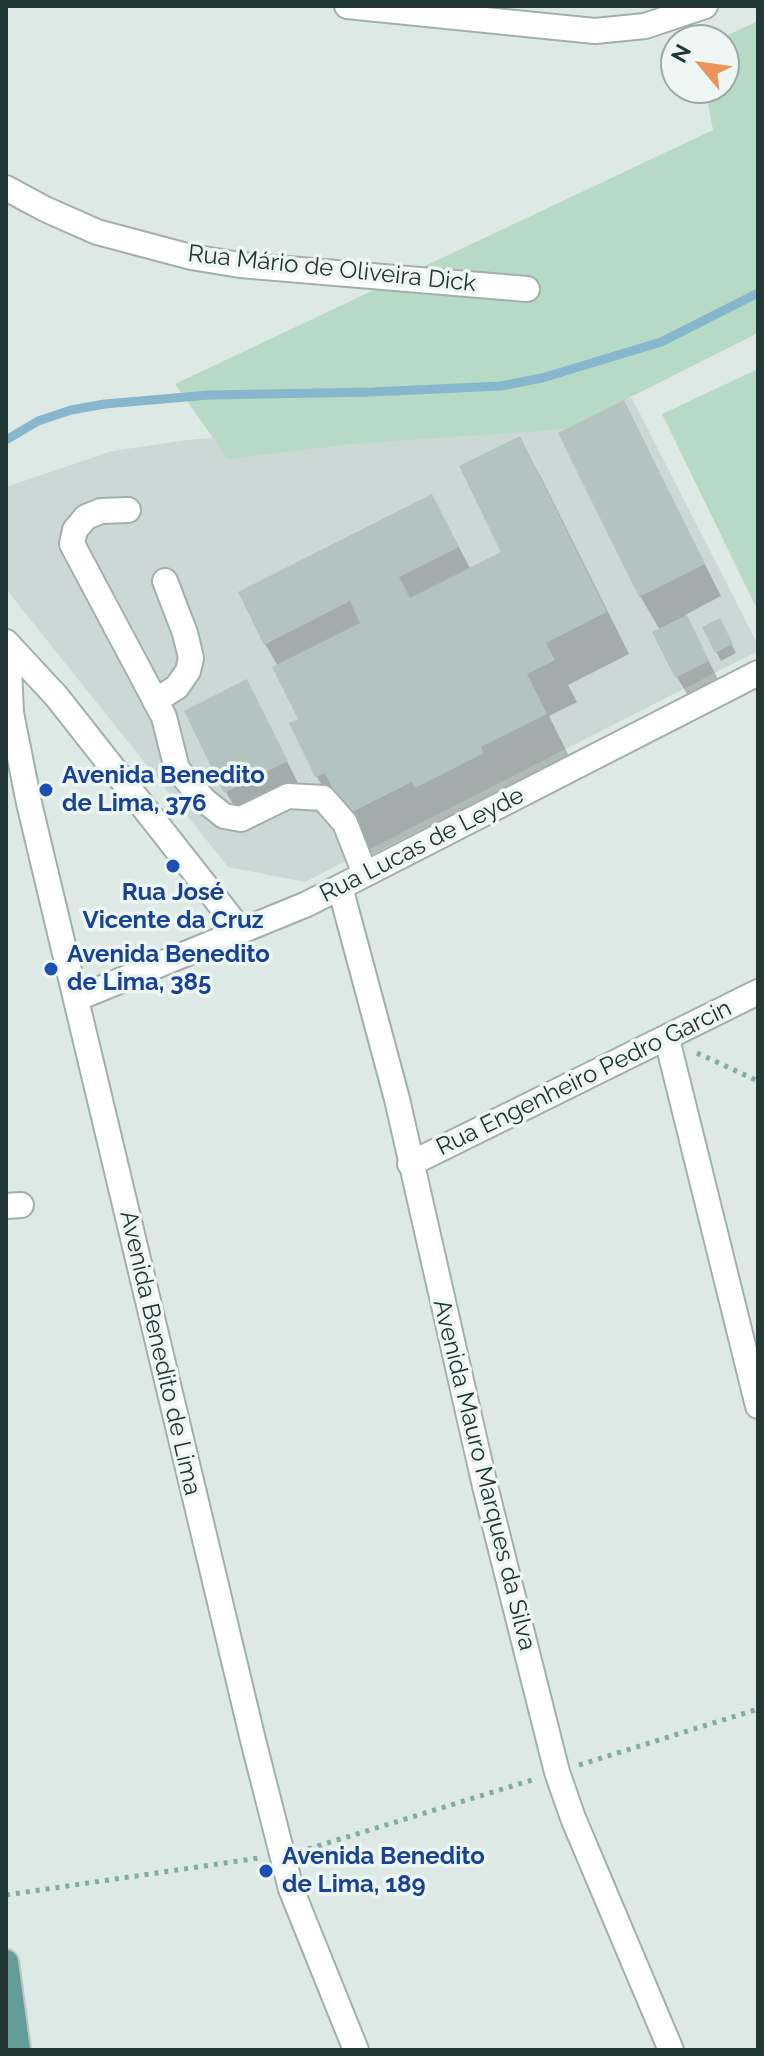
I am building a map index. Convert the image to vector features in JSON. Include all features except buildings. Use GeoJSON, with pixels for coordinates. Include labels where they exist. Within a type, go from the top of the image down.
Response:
{"type":"FeatureCollection","features":[{"type":"Feature","properties":{"kind":"main road"},"geometry":{"type":"LineString","coordinates":[[6,1962],[18,2050]]}},
{"type":"Feature","properties":{"kind":"street"},"geometry":{"type":"LineString","coordinates":[[347,6],[407,9],[595,31],[645,26],[705,6]]}},
{"type":"Feature","properties":{"kind":"street","name":"Rua Mário de Oliveira Dick"},"geometry":{"type":"LineString","coordinates":[[6,188],[97,232],[191,257],[256,266],[527,289]]}},
{"type":"Feature","properties":{"kind":"street"},"geometry":{"type":"LineString","coordinates":[[128,510],[101,511],[86,517],[75,530],[72,544],[164,717],[177,769],[204,800],[224,816],[241,819],[288,796],[323,798],[345,823],[365,874]]}},
{"type":"Feature","properties":{"kind":"street"},"geometry":{"type":"LineString","coordinates":[[155,701],[177,687],[188,671],[191,658],[165,581]]}},
{"type":"Feature","properties":{"kind":"street"},"geometry":{"type":"LineString","coordinates":[[7,643],[57,697],[241,931]]}},
{"type":"Feature","properties":{"kind":"street","name":"Avenida Benedito de Lima"},"geometry":{"type":"LineString","coordinates":[[7,643],[11,713],[23,776],[282,1853],[291,1889],[356,2050]]}},
{"type":"Feature","properties":{"kind":"street","name":"Rua Lucas de Leyde"},"geometry":{"type":"LineString","coordinates":[[78,998],[307,904],[758,673]]}},
{"type":"Feature","properties":{"kind":"street","name":"Avenida Mauro Marques da Silva"},"geometry":{"type":"LineString","coordinates":[[340,887],[397,1099],[485,1486],[557,1772],[573,1818],[671,2050]]}},
{"type":"Feature","properties":{"kind":"street","name":"Rua Engenheiro Pedro Garcin"},"geometry":{"type":"LineString","coordinates":[[410,1164],[758,992]]}},
{"type":"Feature","properties":{"kind":"street"},"geometry":{"type":"LineString","coordinates":[[667,1039],[758,1406]]}},
{"type":"Feature","properties":{"kind":"path"},"geometry":{"type":"LineString","coordinates":[[667,1039],[758,1081]]}},
{"type":"Feature","properties":{"kind":"path"},"geometry":{"type":"LineString","coordinates":[[6,1895],[324,1846],[758,1709]]}},
{"type":"Feature","properties":{"kind":"shaded area"},"geometry":{"type":"Polygon","coordinates":[[[632,398],[758,645],[758,651],[305,882],[228,867],[6,589],[6,487],[112,451],[188,440],[632,398]]]}},
{"type":"Feature","properties":{"kind":"green space"},"geometry":{"type":"Polygon","coordinates":[[[758,21],[758,333],[567,429],[352,444],[228,459],[175,384],[713,130],[708,104],[740,104],[740,29],[758,21]]]}},
{"type":"Feature","properties":{"kind":"green space"},"geometry":{"type":"Polygon","coordinates":[[[758,369],[758,611],[662,414],[758,369]]]}},
{"type":"Feature","properties":{"kind":"waterway"},"geometry":{"type":"LineString","coordinates":[[6,440],[38,421],[71,410],[105,404],[209,395],[501,386],[542,378],[661,342],[758,293]]}},
{"type":"Feature","properties":{"kind":"place","name":"Avenida Benedito de Lima, 376"},"geometry":{"type":"Point","coordinates":[46,790]}},
{"type":"Feature","properties":{"kind":"place","name":"Rua José Vicente da Cruz"},"geometry":{"type":"Point","coordinates":[173,866]}},
{"type":"Feature","properties":{"kind":"place","name":"Avenida Benedito de Lima, 385"},"geometry":{"type":"Point","coordinates":[51,969]}},
{"type":"Feature","properties":{"kind":"place","name":"Avenida Benedito de Lima, 189"},"geometry":{"type":"Point","coordinates":[266,1871]}}]}
